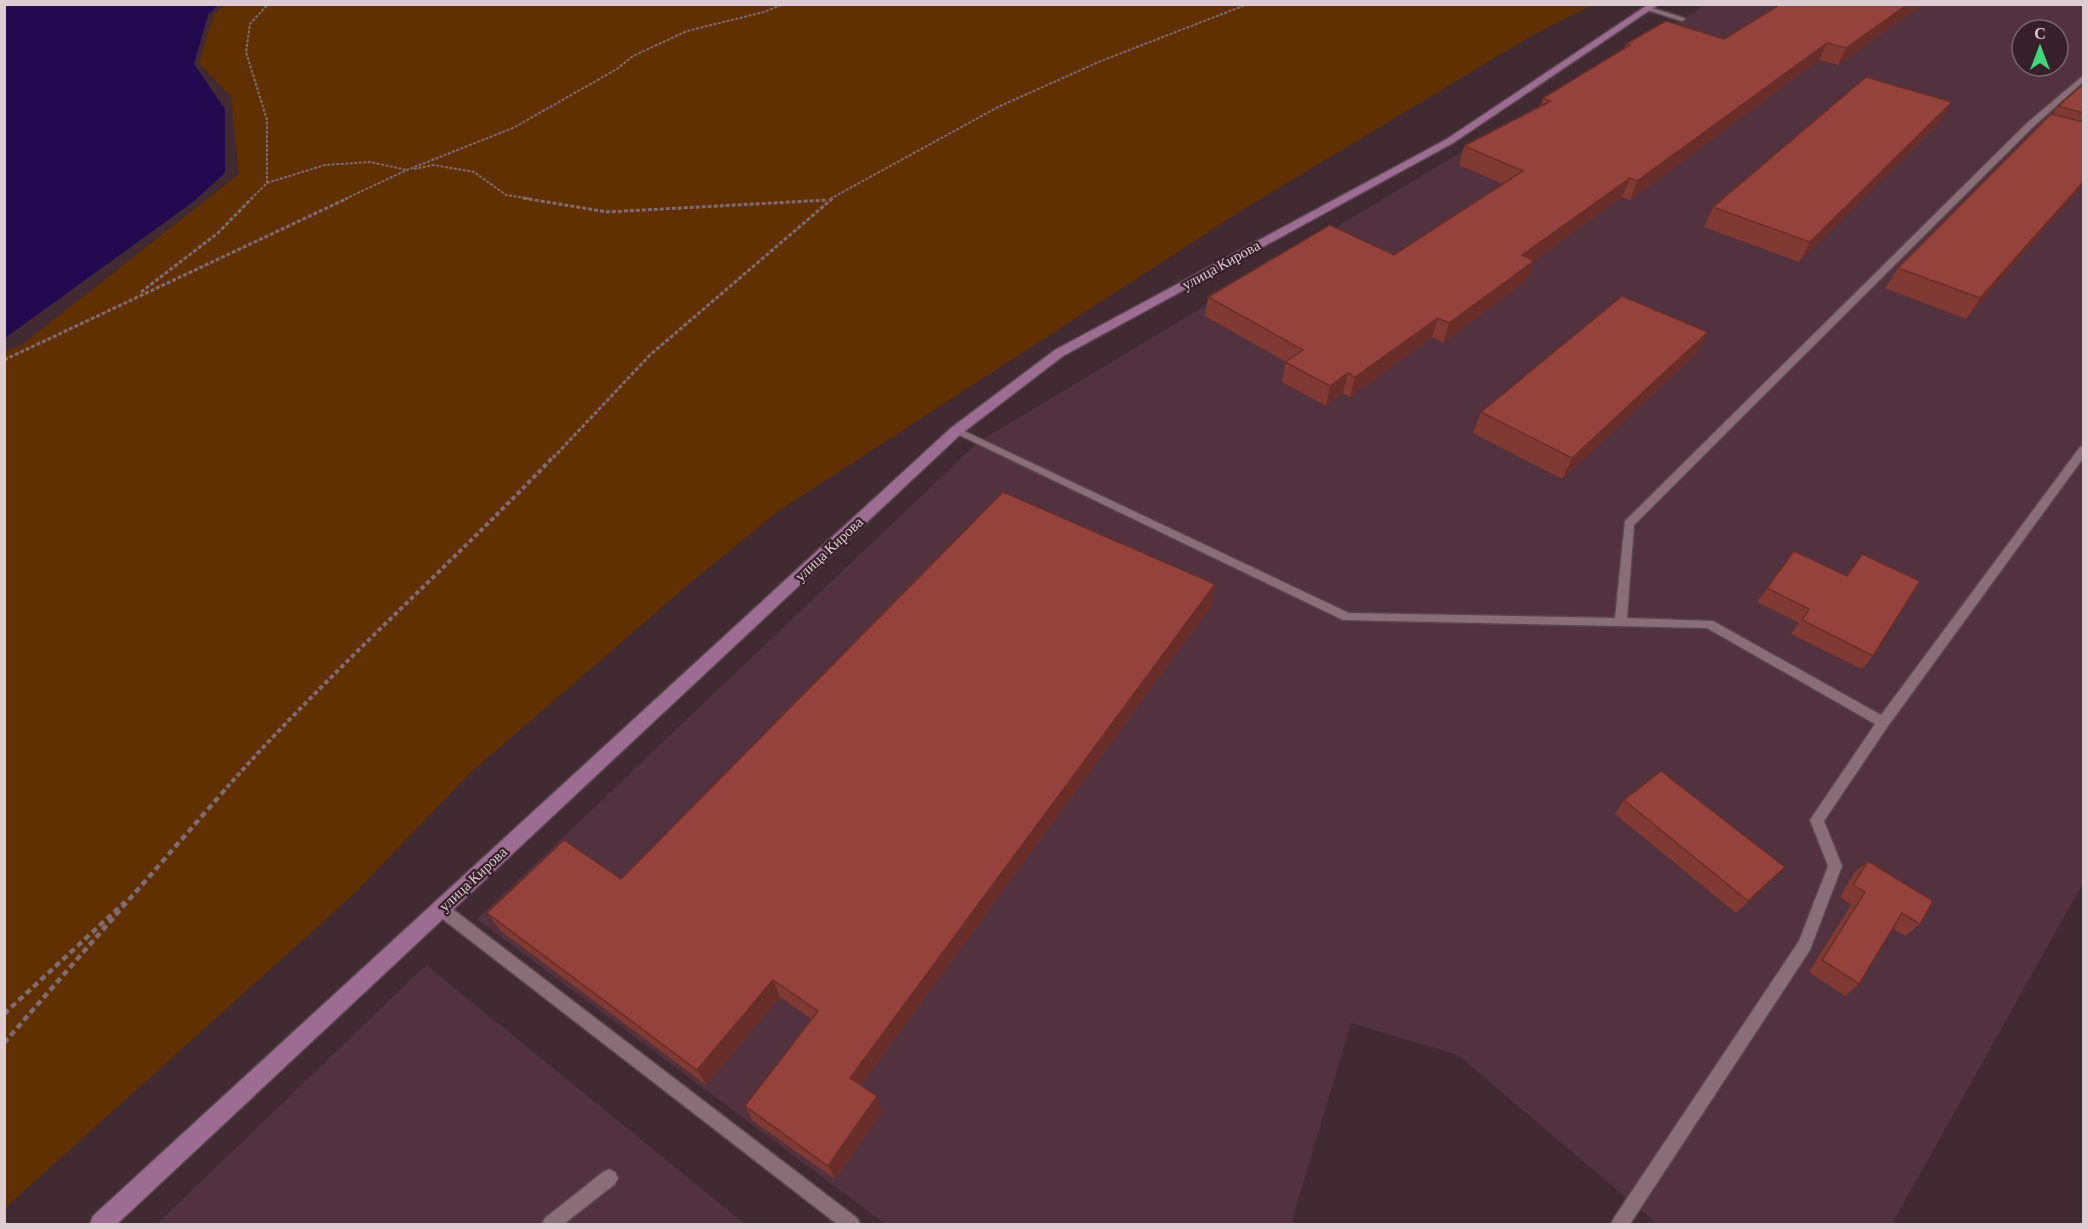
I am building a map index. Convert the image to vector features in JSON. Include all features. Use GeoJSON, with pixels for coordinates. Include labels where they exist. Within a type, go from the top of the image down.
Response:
{"type":"FeatureCollection","features":[{"type":"Feature","properties":{"kind":"street","name":"улица Кирова"},"geometry":{"type":"LineString","coordinates":[[101,1224],[956,431],[1059,353],[1450,141],[1652,7]]}},
{"type":"Feature","properties":{"kind":"lane"},"geometry":{"type":"LineString","coordinates":[[1652,7],[1682,19]]}},
{"type":"Feature","properties":{"kind":"lane"},"geometry":{"type":"LineString","coordinates":[[1621,623],[1629,524],[2030,125],[2084,77]]}},
{"type":"Feature","properties":{"kind":"lane"},"geometry":{"type":"LineString","coordinates":[[2030,125],[2041,128]]}},
{"type":"Feature","properties":{"kind":"lane"},"geometry":{"type":"LineString","coordinates":[[956,431],[1347,617],[1709,624],[1883,722]]}},
{"type":"Feature","properties":{"kind":"lane"},"geometry":{"type":"LineString","coordinates":[[1620,1224],[1805,945],[1835,866],[1817,820],[1883,722],[2084,449]]}},
{"type":"Feature","properties":{"kind":"lane"},"geometry":{"type":"LineString","coordinates":[[441,909],[851,1224]]}},
{"type":"Feature","properties":{"kind":"lane"},"geometry":{"type":"LineString","coordinates":[[550,1224],[609,1178]]}},
{"type":"Feature","properties":{"kind":"path"},"geometry":{"type":"LineString","coordinates":[[267,183],[267,120],[246,52],[250,24],[268,4]]}},
{"type":"Feature","properties":{"kind":"path"},"geometry":{"type":"LineString","coordinates":[[4,360],[407,170],[513,128],[617,69],[633,56],[687,31],[764,12],[784,4]]}},
{"type":"Feature","properties":{"kind":"path"},"geometry":{"type":"LineString","coordinates":[[4,1043],[278,729],[485,529],[650,355],[829,200],[998,106],[1101,61],[1248,4]]}},
{"type":"Feature","properties":{"kind":"path"},"geometry":{"type":"LineString","coordinates":[[133,298],[218,233],[267,183],[326,165],[370,162],[407,170],[434,165],[474,172],[506,195],[607,212],[829,200]]}},
{"type":"Feature","properties":{"kind":"path"},"geometry":{"type":"LineString","coordinates":[[4,1014],[140,887]]}},
{"type":"Feature","properties":{"kind":"shaded area"},"geometry":{"type":"Polygon","coordinates":[[[5,4],[218,5],[208,15],[194,64],[225,109],[225,173],[193,202],[5,338],[5,4]]]}},
{"type":"Feature","properties":{"kind":"shaded area"},"geometry":{"type":"Polygon","coordinates":[[[225,5],[1592,5],[1531,36],[1244,209],[780,510],[696,578],[469,774],[355,893],[5,1208],[5,352],[23,344],[239,174],[231,97],[199,63],[214,14],[225,5]]]}},
{"type":"Feature","properties":{"kind":"shaded area"},"geometry":{"type":"Polygon","coordinates":[[[1706,5],[2083,5],[2083,883],[1892,1224],[1657,1224],[1458,1055],[1351,1023],[1291,1224],[885,1224],[477,919],[977,443],[1706,5]]]}},
{"type":"Feature","properties":{"kind":"shaded area"},"geometry":{"type":"Polygon","coordinates":[[[426,965],[745,1224],[157,1224],[426,965]]]}},
{"type":"Feature","properties":{"kind":"building"},"geometry":{"type":"Polygon","coordinates":[[[1781,4],[1908,4],[1846,48],[1827,43],[1637,181],[1630,178],[1522,255],[1534,261],[1449,323],[1438,318],[1355,377],[1348,373],[1330,386],[1285,362],[1303,350],[1208,297],[1330,225],[1394,255],[1523,171],[1464,146],[1551,101],[1543,98],[1666,21],[1724,39],[1781,4]]]}},
{"type":"Feature","properties":{"kind":"building"},"geometry":{"type":"Polygon","coordinates":[[[1866,77],[1952,102],[1810,242],[1713,207],[1866,77]]]}},
{"type":"Feature","properties":{"kind":"building"},"geometry":{"type":"Polygon","coordinates":[[[2084,84],[2084,113],[2058,106],[2084,84]]]}},
{"type":"Feature","properties":{"kind":"building"},"geometry":{"type":"Polygon","coordinates":[[[2051,114],[2084,122],[2084,181],[1980,298],[1898,268],[2051,114]]]}},
{"type":"Feature","properties":{"kind":"building"},"geometry":{"type":"Polygon","coordinates":[[[1622,296],[1708,332],[1572,458],[1481,412],[1622,296]]]}},
{"type":"Feature","properties":{"kind":"building"},"geometry":{"type":"Polygon","coordinates":[[[1003,492],[1215,584],[850,1078],[877,1096],[828,1166],[745,1106],[818,1011],[773,980],[697,1070],[487,913],[564,840],[621,879],[1003,492]]]}},
{"type":"Feature","properties":{"kind":"building"},"geometry":{"type":"Polygon","coordinates":[[[1794,551],[1847,576],[1862,554],[1920,581],[1873,656],[1802,620],[1809,609],[1767,588],[1794,551]]]}},
{"type":"Feature","properties":{"kind":"building"},"geometry":{"type":"Polygon","coordinates":[[[1661,771],[1785,867],[1748,901],[1624,800],[1661,771]]]}},
{"type":"Feature","properties":{"kind":"building"},"geometry":{"type":"Polygon","coordinates":[[[1868,861],[1933,901],[1920,924],[1902,913],[1859,984],[1822,960],[1865,892],[1853,885],[1868,861]]]}}]}
